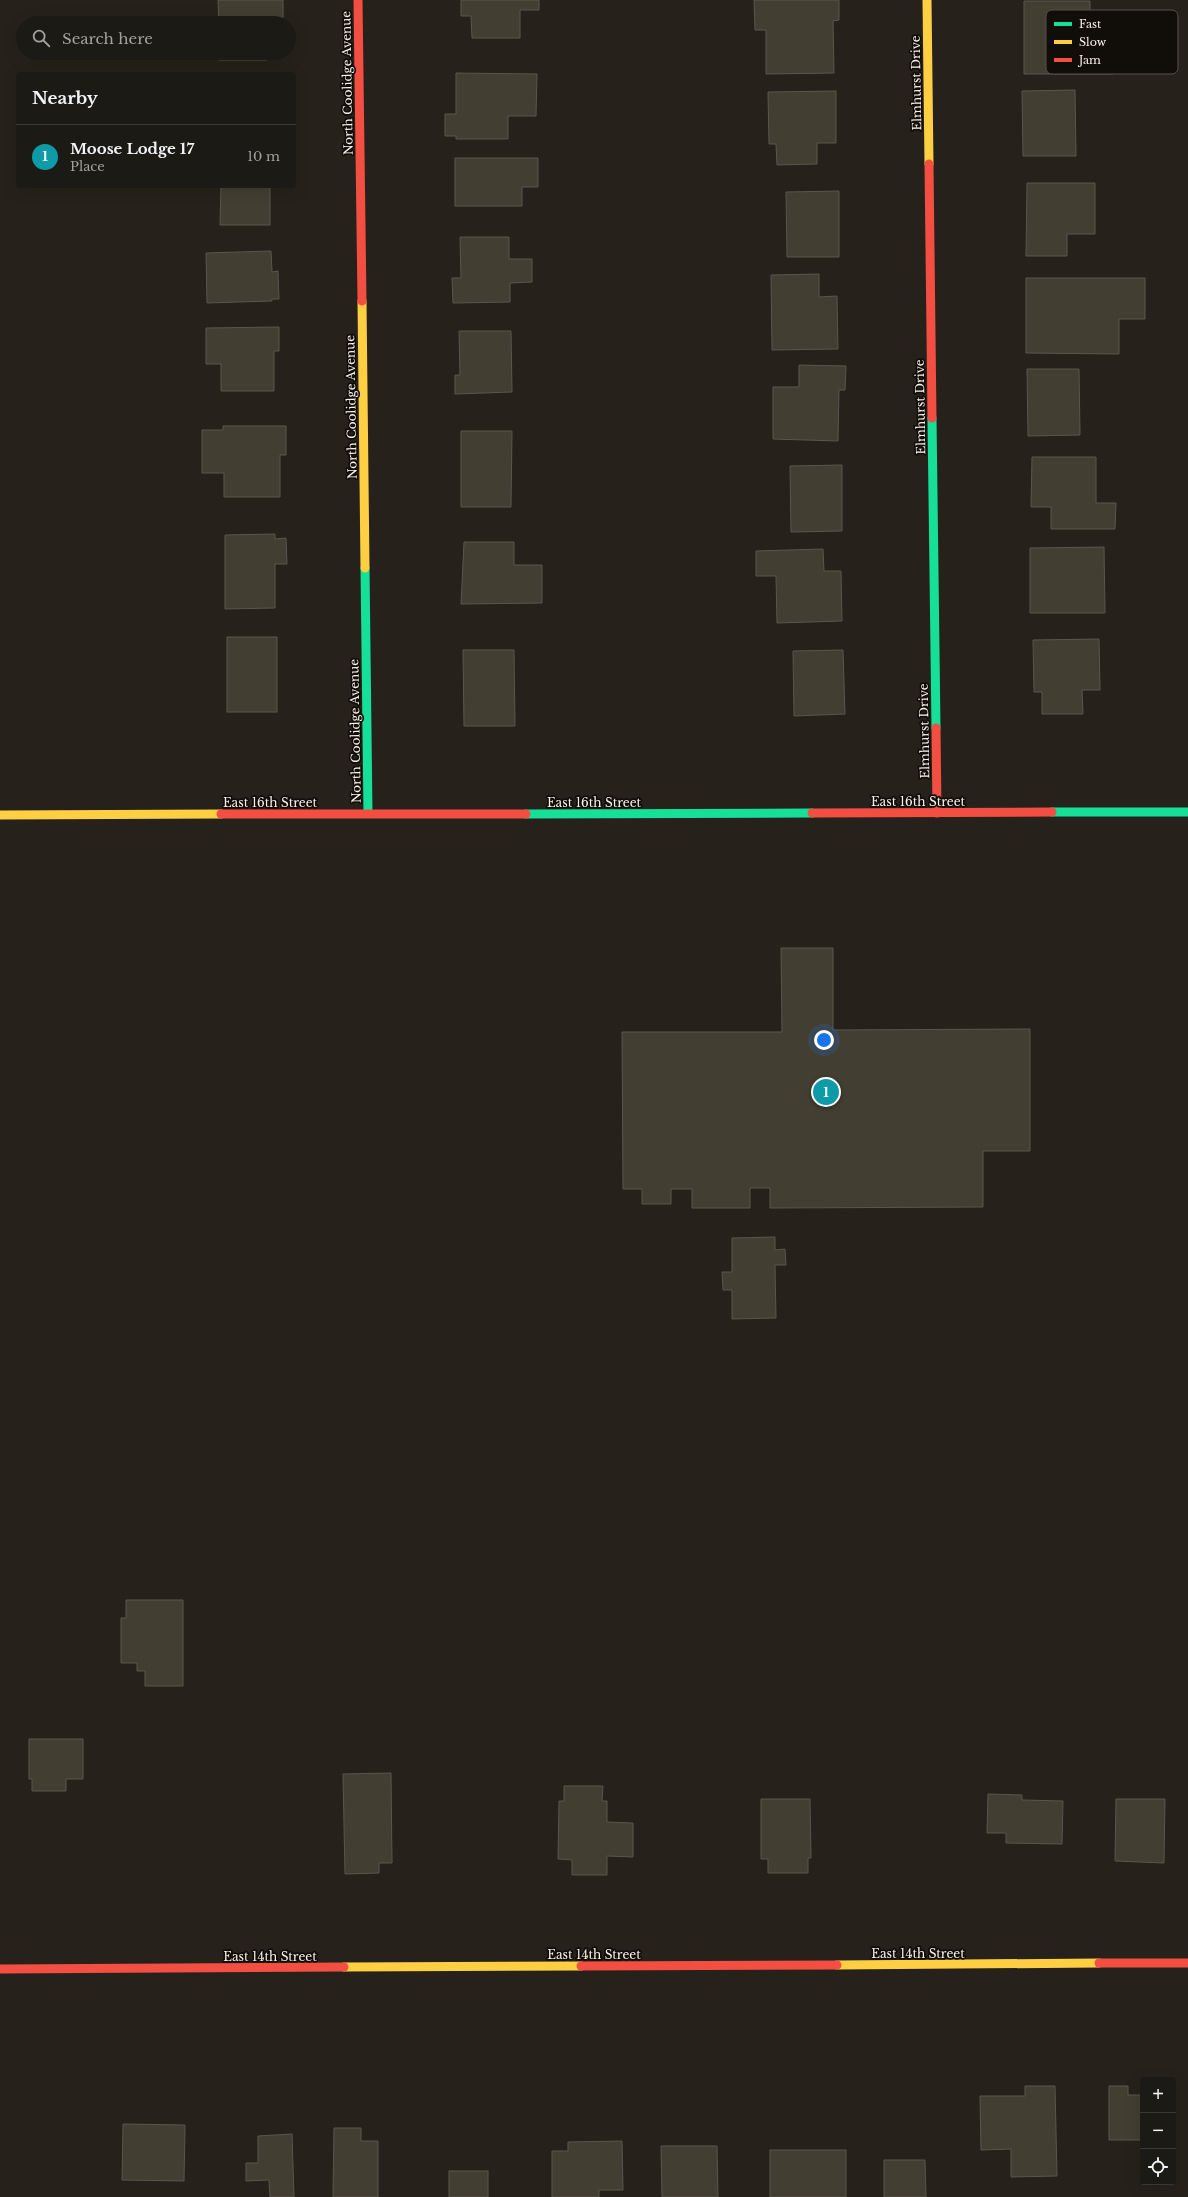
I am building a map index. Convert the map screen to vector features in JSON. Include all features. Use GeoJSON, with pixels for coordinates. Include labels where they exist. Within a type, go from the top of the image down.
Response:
{"type":"FeatureCollection","features":[{"type":"Feature","properties":{"kind":"street","name":"North Coolidge Avenue"},"geometry":{"type":"LineString","coordinates":[[358,0],[368,814]]}},
{"type":"Feature","properties":{"kind":"street","name":"Elmhurst Drive"},"geometry":{"type":"LineString","coordinates":[[928,0],[937,814]]}},
{"type":"Feature","properties":{"kind":"street","name":"East 16th Street"},"geometry":{"type":"LineString","coordinates":[[0,815],[937,814],[1188,812]]}},
{"type":"Feature","properties":{"kind":"street","name":"East 14th Street"},"geometry":{"type":"LineString","coordinates":[[0,1969],[1188,1963]]}},
{"type":"Feature","properties":{"kind":"building"},"geometry":{"type":"Polygon","coordinates":[[[218,0],[283,0],[283,16],[219,16],[218,0]]]}},
{"type":"Feature","properties":{"kind":"building"},"geometry":{"type":"Polygon","coordinates":[[[461,0],[539,0],[539,10],[520,10],[520,38],[472,38],[471,16],[461,16],[461,0]]]}},
{"type":"Feature","properties":{"kind":"building"},"geometry":{"type":"Polygon","coordinates":[[[754,0],[839,0],[839,20],[833,21],[834,73],[766,74],[766,30],[755,30],[754,0]]]}},
{"type":"Feature","properties":{"kind":"building"},"geometry":{"type":"Polygon","coordinates":[[[1024,1],[1090,1],[1090,10],[1046,10],[1046,74],[1024,74],[1024,1]]]}},
{"type":"Feature","properties":{"kind":"building"},"geometry":{"type":"Polygon","coordinates":[[[456,73],[537,74],[536,116],[508,116],[508,139],[456,139],[456,136],[445,136],[445,114],[456,114],[456,73]]]}},
{"type":"Feature","properties":{"kind":"building"},"geometry":{"type":"Polygon","coordinates":[[[1075,90],[1076,156],[1023,156],[1022,91],[1075,90]]]}},
{"type":"Feature","properties":{"kind":"building"},"geometry":{"type":"Polygon","coordinates":[[[836,91],[836,143],[817,143],[817,164],[777,165],[776,144],[769,144],[768,92],[836,91]]]}},
{"type":"Feature","properties":{"kind":"building"},"geometry":{"type":"Polygon","coordinates":[[[455,158],[538,158],[538,187],[522,187],[522,206],[455,206],[455,158]]]}},
{"type":"Feature","properties":{"kind":"building"},"geometry":{"type":"Polygon","coordinates":[[[1027,183],[1095,183],[1095,234],[1067,234],[1067,256],[1026,256],[1027,183]]]}},
{"type":"Feature","properties":{"kind":"building"},"geometry":{"type":"Polygon","coordinates":[[[221,188],[270,188],[270,225],[220,225],[221,188]]]}},
{"type":"Feature","properties":{"kind":"building"},"geometry":{"type":"Polygon","coordinates":[[[839,191],[839,257],[787,257],[786,192],[839,191]]]}},
{"type":"Feature","properties":{"kind":"building"},"geometry":{"type":"Polygon","coordinates":[[[460,237],[509,237],[509,259],[532,259],[532,282],[510,283],[510,302],[453,303],[452,278],[461,278],[460,237]]]}},
{"type":"Feature","properties":{"kind":"building"},"geometry":{"type":"Polygon","coordinates":[[[271,251],[272,272],[278,271],[279,299],[272,299],[272,301],[207,303],[206,253],[271,251]]]}},
{"type":"Feature","properties":{"kind":"building"},"geometry":{"type":"Polygon","coordinates":[[[819,274],[819,297],[837,296],[838,349],[772,350],[771,275],[819,274]]]}},
{"type":"Feature","properties":{"kind":"building"},"geometry":{"type":"Polygon","coordinates":[[[1026,278],[1145,278],[1145,319],[1119,319],[1119,354],[1026,353],[1026,278]]]}},
{"type":"Feature","properties":{"kind":"building"},"geometry":{"type":"Polygon","coordinates":[[[279,327],[279,351],[274,351],[274,391],[221,391],[221,364],[206,364],[206,328],[279,327]]]}},
{"type":"Feature","properties":{"kind":"building"},"geometry":{"type":"Polygon","coordinates":[[[459,331],[511,331],[512,392],[455,394],[455,375],[460,375],[459,331]]]}},
{"type":"Feature","properties":{"kind":"building"},"geometry":{"type":"Polygon","coordinates":[[[799,365],[846,366],[845,390],[839,390],[838,441],[773,439],[773,387],[799,387],[799,365]]]}},
{"type":"Feature","properties":{"kind":"building"},"geometry":{"type":"Polygon","coordinates":[[[1027,369],[1079,369],[1080,435],[1028,436],[1027,369]]]}},
{"type":"Feature","properties":{"kind":"building"},"geometry":{"type":"Polygon","coordinates":[[[223,426],[286,426],[286,455],[280,455],[280,497],[224,497],[224,473],[202,473],[202,430],[223,430],[223,426]]]}},
{"type":"Feature","properties":{"kind":"building"},"geometry":{"type":"Polygon","coordinates":[[[461,431],[512,431],[511,507],[461,507],[461,431]]]}},
{"type":"Feature","properties":{"kind":"building"},"geometry":{"type":"Polygon","coordinates":[[[1032,457],[1096,457],[1096,503],[1116,503],[1115,529],[1051,529],[1051,507],[1031,507],[1032,457]]]}},
{"type":"Feature","properties":{"kind":"building"},"geometry":{"type":"Polygon","coordinates":[[[842,465],[842,531],[791,532],[790,466],[842,465]]]}},
{"type":"Feature","properties":{"kind":"building"},"geometry":{"type":"Polygon","coordinates":[[[275,534],[275,539],[286,538],[287,564],[275,564],[275,608],[225,609],[225,535],[275,534]]]}},
{"type":"Feature","properties":{"kind":"building"},"geometry":{"type":"Polygon","coordinates":[[[464,542],[514,542],[514,565],[542,565],[542,603],[461,604],[464,542]]]}},
{"type":"Feature","properties":{"kind":"building"},"geometry":{"type":"Polygon","coordinates":[[[1104,547],[1105,613],[1030,613],[1030,548],[1104,547]]]}},
{"type":"Feature","properties":{"kind":"building"},"geometry":{"type":"Polygon","coordinates":[[[823,549],[824,571],[841,571],[842,621],[777,623],[776,576],[756,576],[756,551],[823,549]]]}},
{"type":"Feature","properties":{"kind":"building"},"geometry":{"type":"Polygon","coordinates":[[[227,637],[277,637],[277,712],[227,712],[227,637]]]}},
{"type":"Feature","properties":{"kind":"building"},"geometry":{"type":"Polygon","coordinates":[[[1099,639],[1100,690],[1082,690],[1083,714],[1042,714],[1042,692],[1034,692],[1033,640],[1099,639]]]}},
{"type":"Feature","properties":{"kind":"building"},"geometry":{"type":"Polygon","coordinates":[[[463,650],[514,650],[515,726],[464,726],[463,650]]]}},
{"type":"Feature","properties":{"kind":"building"},"geometry":{"type":"Polygon","coordinates":[[[843,650],[845,714],[794,716],[793,651],[843,650]]]}},
{"type":"Feature","properties":{"kind":"building"},"geometry":{"type":"Polygon","coordinates":[[[781,948],[833,948],[833,1030],[1030,1029],[1030,1151],[983,1151],[983,1207],[770,1208],[770,1188],[750,1188],[750,1208],[692,1208],[692,1189],[671,1189],[671,1204],[642,1204],[642,1189],[623,1189],[622,1032],[782,1032],[781,948]]]}},
{"type":"Feature","properties":{"kind":"building"},"geometry":{"type":"Polygon","coordinates":[[[775,1237],[775,1250],[785,1249],[786,1265],[775,1265],[776,1318],[732,1319],[732,1290],[723,1290],[722,1272],[732,1272],[732,1238],[775,1237]]]}},
{"type":"Feature","properties":{"kind":"building"},"geometry":{"type":"Polygon","coordinates":[[[126,1600],[183,1600],[183,1686],[145,1686],[145,1671],[137,1671],[137,1663],[121,1663],[121,1618],[126,1618],[126,1600]]]}},
{"type":"Feature","properties":{"kind":"building"},"geometry":{"type":"Polygon","coordinates":[[[29,1739],[83,1739],[83,1779],[66,1779],[66,1791],[32,1791],[32,1779],[29,1779],[29,1739]]]}},
{"type":"Feature","properties":{"kind":"building"},"geometry":{"type":"Polygon","coordinates":[[[391,1773],[392,1863],[379,1863],[379,1873],[345,1874],[343,1774],[391,1773]]]}},
{"type":"Feature","properties":{"kind":"building"},"geometry":{"type":"Polygon","coordinates":[[[564,1786],[603,1786],[602,1801],[607,1801],[607,1822],[633,1823],[633,1857],[607,1856],[607,1875],[572,1875],[572,1860],[558,1859],[559,1801],[564,1801],[564,1786]]]}},
{"type":"Feature","properties":{"kind":"building"},"geometry":{"type":"Polygon","coordinates":[[[988,1794],[1022,1795],[1022,1800],[1063,1801],[1062,1844],[1006,1843],[1006,1833],[987,1833],[988,1794]]]}},
{"type":"Feature","properties":{"kind":"building"},"geometry":{"type":"Polygon","coordinates":[[[761,1799],[810,1799],[811,1858],[808,1858],[808,1873],[768,1873],[768,1859],[761,1859],[761,1799]]]}},
{"type":"Feature","properties":{"kind":"building"},"geometry":{"type":"Polygon","coordinates":[[[1116,1799],[1165,1799],[1164,1863],[1115,1861],[1116,1799]]]}},
{"type":"Feature","properties":{"kind":"building"},"geometry":{"type":"Polygon","coordinates":[[[1025,2086],[1055,2086],[1057,2176],[1011,2177],[1011,2149],[981,2150],[980,2096],[1025,2096],[1025,2086]]]}},
{"type":"Feature","properties":{"kind":"building"},"geometry":{"type":"Polygon","coordinates":[[[1109,2086],[1128,2086],[1128,2095],[1140,2095],[1140,2140],[1109,2140],[1109,2086]]]}},
{"type":"Feature","properties":{"kind":"building"},"geometry":{"type":"Polygon","coordinates":[[[123,2124],[185,2125],[184,2181],[122,2180],[123,2124]]]}},
{"type":"Feature","properties":{"kind":"building"},"geometry":{"type":"Polygon","coordinates":[[[334,2128],[361,2128],[361,2141],[378,2141],[378,2197],[333,2197],[334,2128]]]}},
{"type":"Feature","properties":{"kind":"building"},"geometry":{"type":"Polygon","coordinates":[[[292,2134],[294,2197],[270,2197],[269,2180],[246,2181],[246,2163],[258,2163],[258,2136],[292,2134]]]}},
{"type":"Feature","properties":{"kind":"building"},"geometry":{"type":"Polygon","coordinates":[[[622,2141],[623,2190],[599,2190],[599,2197],[552,2197],[552,2151],[568,2151],[568,2142],[622,2141]]]}},
{"type":"Feature","properties":{"kind":"building"},"geometry":{"type":"Polygon","coordinates":[[[661,2146],[717,2146],[718,2197],[662,2197],[661,2146]]]}},
{"type":"Feature","properties":{"kind":"building"},"geometry":{"type":"Polygon","coordinates":[[[770,2150],[846,2150],[846,2197],[770,2197],[770,2150]]]}},
{"type":"Feature","properties":{"kind":"building"},"geometry":{"type":"Polygon","coordinates":[[[884,2160],[925,2160],[926,2197],[884,2197],[884,2160]]]}},
{"type":"Feature","properties":{"kind":"building"},"geometry":{"type":"Polygon","coordinates":[[[449,2171],[488,2171],[488,2197],[449,2197],[449,2171]]]}},
{"type":"Feature","properties":{"kind":"traffic: fast"},"geometry":{"type":"LineString","coordinates":[[932,418],[936,728]]}},
{"type":"Feature","properties":{"kind":"traffic: fast"},"geometry":{"type":"LineString","coordinates":[[365,568],[368,813]]}},
{"type":"Feature","properties":{"kind":"traffic: fast"},"geometry":{"type":"LineString","coordinates":[[1052,812],[1188,812]]}},
{"type":"Feature","properties":{"kind":"traffic: fast"},"geometry":{"type":"LineString","coordinates":[[526,814],[812,813]]}},
{"type":"Feature","properties":{"kind":"traffic: slow"},"geometry":{"type":"LineString","coordinates":[[927,0],[929,164]]}},
{"type":"Feature","properties":{"kind":"traffic: slow"},"geometry":{"type":"LineString","coordinates":[[362,301],[365,568]]}},
{"type":"Feature","properties":{"kind":"traffic: slow"},"geometry":{"type":"LineString","coordinates":[[0,815],[221,814]]}},
{"type":"Feature","properties":{"kind":"traffic: slow"},"geometry":{"type":"LineString","coordinates":[[837,1965],[1099,1963]]}},
{"type":"Feature","properties":{"kind":"traffic: slow"},"geometry":{"type":"LineString","coordinates":[[344,1967],[581,1966]]}},
{"type":"Feature","properties":{"kind":"traffic: jam"},"geometry":{"type":"LineString","coordinates":[[358,0],[362,301]]}},
{"type":"Feature","properties":{"kind":"traffic: jam"},"geometry":{"type":"LineString","coordinates":[[929,164],[932,418]]}},
{"type":"Feature","properties":{"kind":"traffic: jam"},"geometry":{"type":"LineString","coordinates":[[936,728],[937,813]]}},
{"type":"Feature","properties":{"kind":"traffic: jam"},"geometry":{"type":"LineString","coordinates":[[812,813],[1052,812]]}},
{"type":"Feature","properties":{"kind":"traffic: jam"},"geometry":{"type":"LineString","coordinates":[[221,814],[526,814]]}},
{"type":"Feature","properties":{"kind":"traffic: jam"},"geometry":{"type":"LineString","coordinates":[[1099,1963],[1188,1963]]}},
{"type":"Feature","properties":{"kind":"traffic: jam"},"geometry":{"type":"LineString","coordinates":[[581,1966],[837,1965]]}},
{"type":"Feature","properties":{"kind":"traffic: jam"},"geometry":{"type":"LineString","coordinates":[[0,1969],[344,1967]]}},
{"type":"Feature","properties":{"kind":"place","name":"Moose Lodge 17"},"geometry":{"type":"Point","coordinates":[826,1092]}}]}
